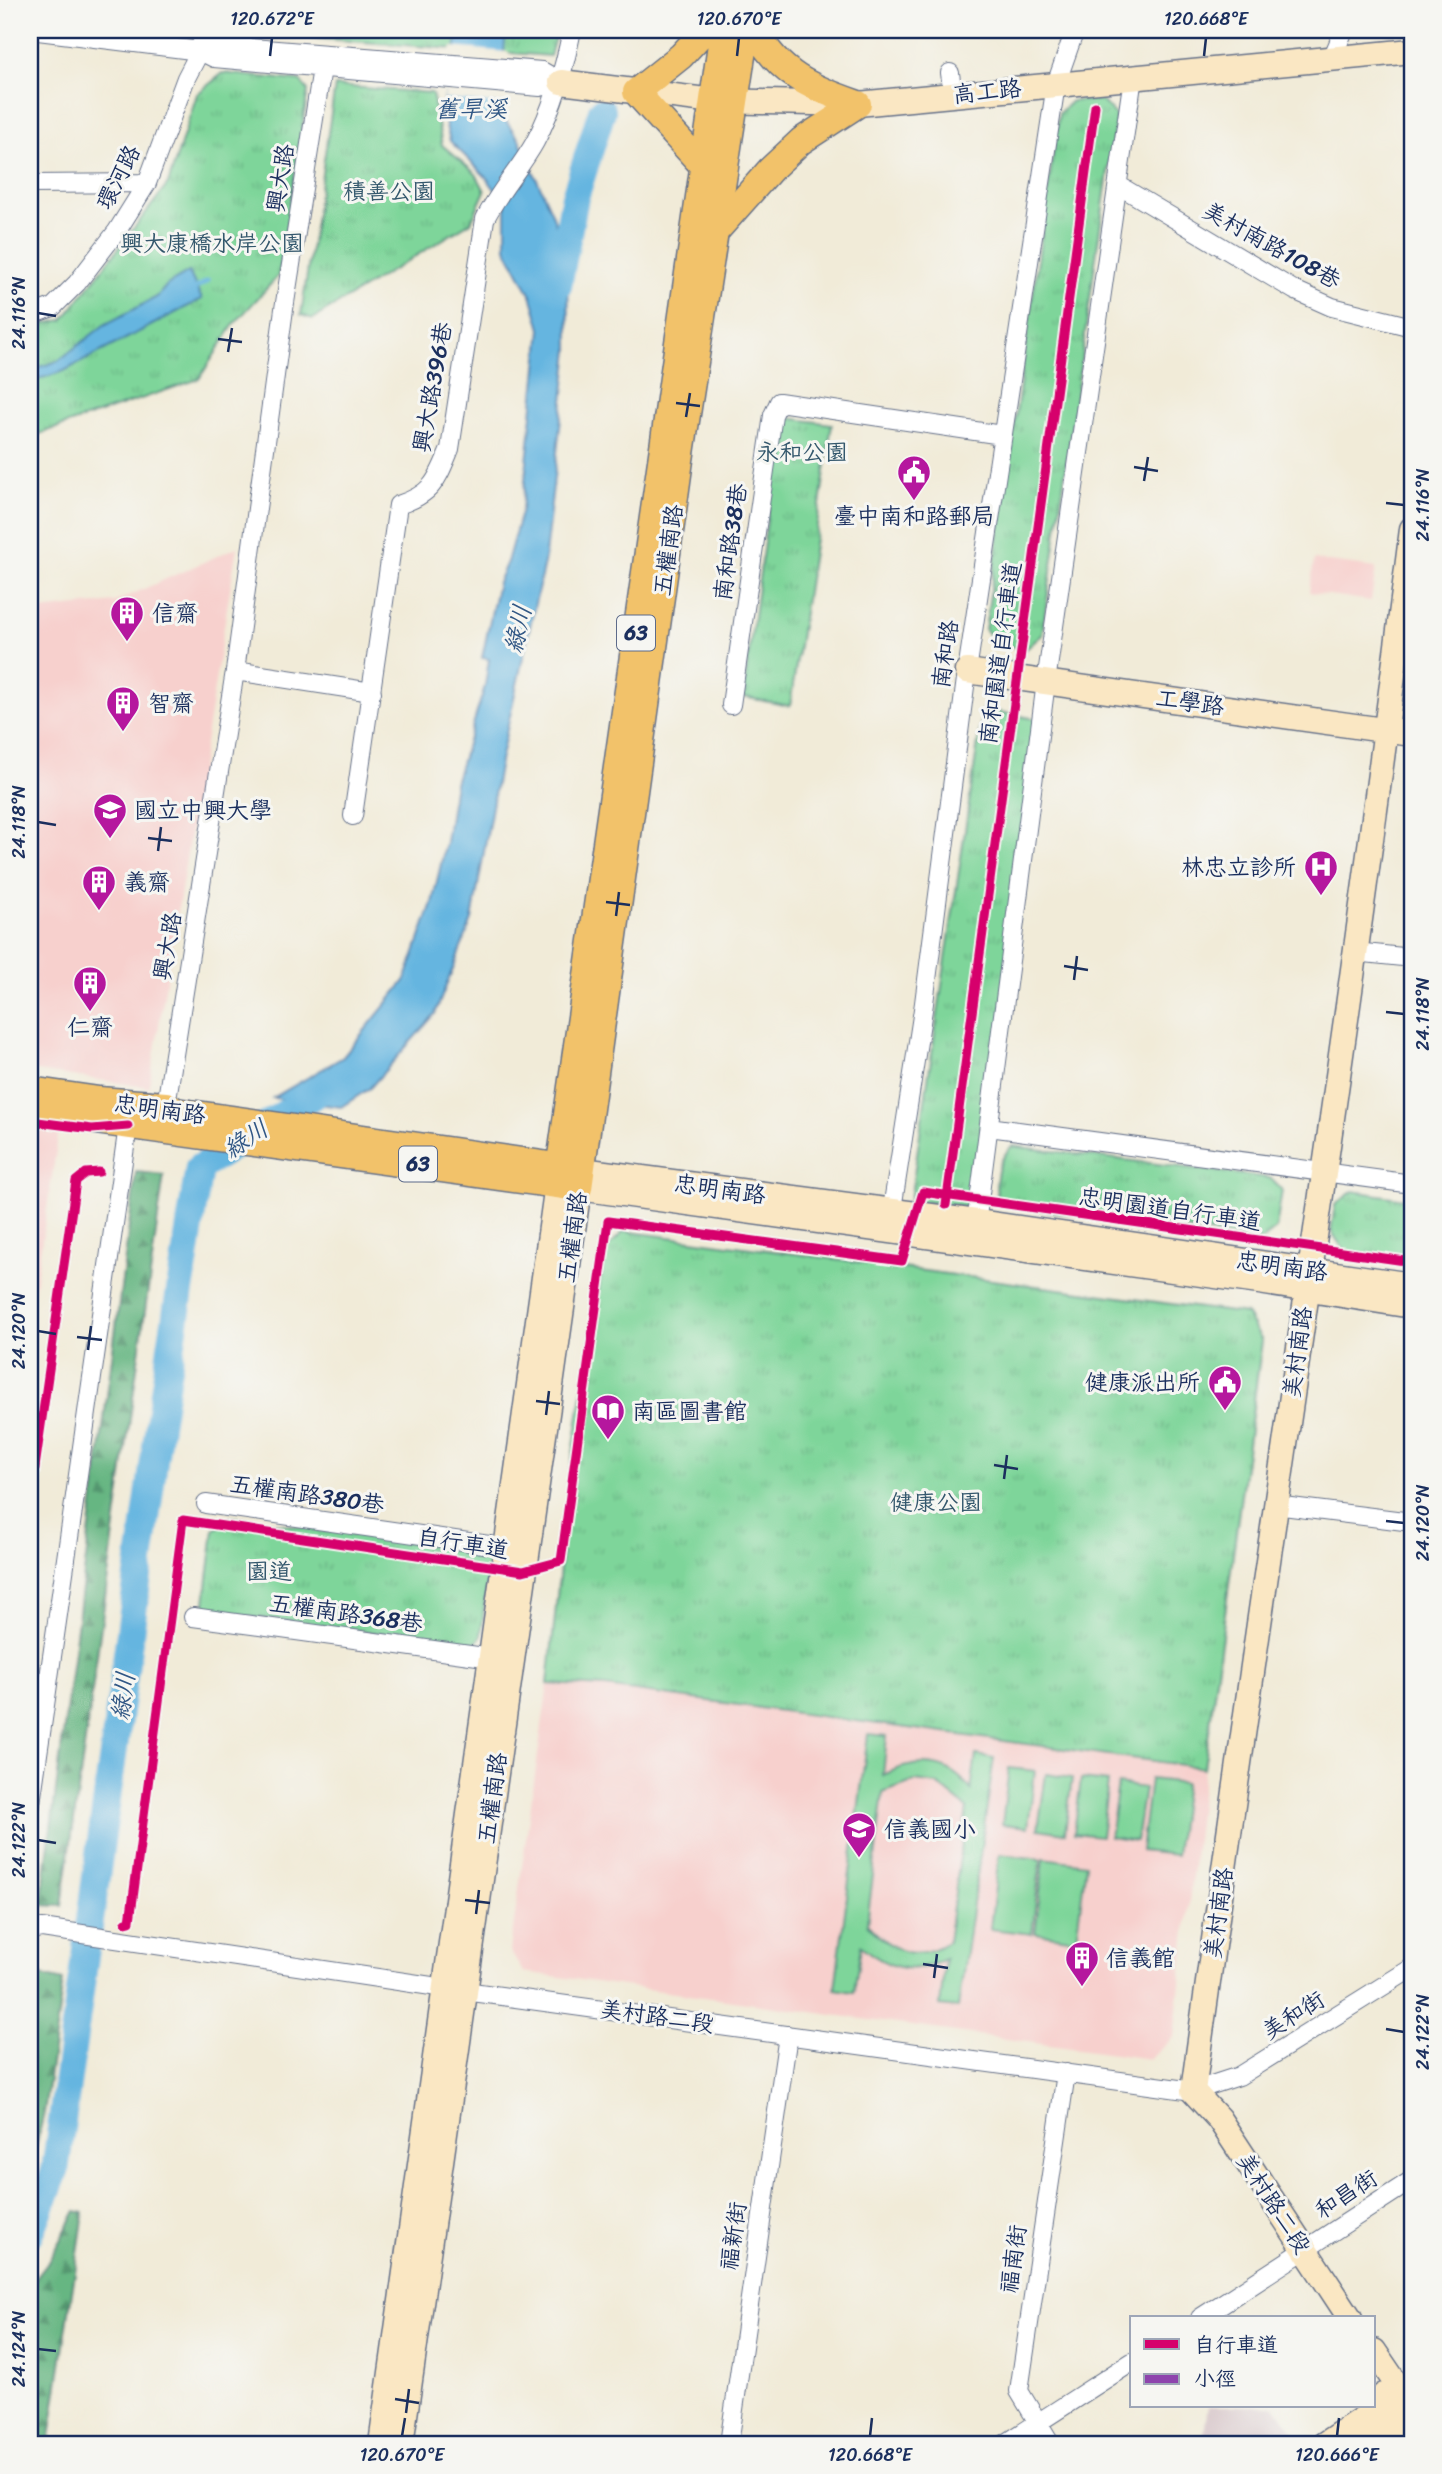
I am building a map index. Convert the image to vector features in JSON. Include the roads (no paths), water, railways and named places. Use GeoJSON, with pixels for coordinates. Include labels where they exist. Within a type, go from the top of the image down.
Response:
{"type":"FeatureCollection","features":[{"type":"Feature","properties":{"kind":"main road"},"geometry":{"type":"LineString","coordinates":[[704,167],[636,92],[681,56],[705,30]]}},
{"type":"Feature","properties":{"kind":"main road","name":"五權南路"},"geometry":{"type":"LineString","coordinates":[[570,1177],[715,232],[725,102],[723,30]]}},
{"type":"Feature","properties":{"kind":"main road","name":"五權南路"},"geometry":{"type":"LineString","coordinates":[[570,1177],[704,167],[746,30]]}},
{"type":"Feature","properties":{"kind":"main road"},"geometry":{"type":"LineString","coordinates":[[755,30],[765,49],[805,84],[858,104]]}},
{"type":"Feature","properties":{"kind":"main road"},"geometry":{"type":"LineString","coordinates":[[715,232],[771,169],[801,141],[858,104]]}},
{"type":"Feature","properties":{"kind":"main road"},"geometry":{"type":"LineString","coordinates":[[30,1077],[171,1115]]}},
{"type":"Feature","properties":{"kind":"main road","name":"忠明南路"},"geometry":{"type":"LineString","coordinates":[[30,1090],[99,1100],[171,1115],[319,1132],[570,1177]]}},
{"type":"Feature","properties":{"kind":"main road","name":"忠明南路"},"geometry":{"type":"LineString","coordinates":[[30,1112],[128,1126],[171,1115],[256,1141],[570,1177]]}},
{"type":"Feature","properties":{"kind":"main road"},"geometry":{"type":"LineString","coordinates":[[30,1121],[92,1129],[128,1126]]}},
{"type":"Feature","properties":{"kind":"street"},"geometry":{"type":"LineString","coordinates":[[30,30],[200,51],[228,46],[432,70],[548,80],[572,30]]}},
{"type":"Feature","properties":{"kind":"street","name":"環河路"},"geometry":{"type":"LineString","coordinates":[[30,315],[53,307],[77,283],[117,232],[147,183],[186,78],[200,51],[204,30]]}},
{"type":"Feature","properties":{"kind":"street","name":"南和路"},"geometry":{"type":"LineString","coordinates":[[890,1222],[924,1003],[967,671],[1056,84],[1075,30]]}},
{"type":"Feature","properties":{"kind":"street"},"geometry":{"type":"LineString","coordinates":[[1333,56],[1344,30]]}},
{"type":"Feature","properties":{"kind":"street"},"geometry":{"type":"LineString","coordinates":[[200,51],[214,58],[322,68],[432,70]]}},
{"type":"Feature","properties":{"kind":"street","name":"高工路"},"geometry":{"type":"LineString","coordinates":[[548,80],[725,102],[858,104],[951,84],[1056,84],[1333,56],[1412,51]]}},
{"type":"Feature","properties":{"kind":"street","name":"興大路"},"geometry":{"type":"LineString","coordinates":[[171,1115],[236,671],[284,309],[322,68]]}},
{"type":"Feature","properties":{"kind":"street"},"geometry":{"type":"LineString","coordinates":[[975,1232],[1046,682],[1133,77]]}},
{"type":"Feature","properties":{"kind":"street","name":"興大路396巷"},"geometry":{"type":"LineString","coordinates":[[353,816],[398,505],[419,498],[435,483],[450,449],[485,219],[497,195],[534,143],[548,80]]}},
{"type":"Feature","properties":{"kind":"street"},"geometry":{"type":"LineString","coordinates":[[30,184],[147,183]]}},
{"type":"Feature","properties":{"kind":"street","name":"美村南路108巷"},"geometry":{"type":"LineString","coordinates":[[1118,185],[1294,290],[1332,307],[1412,327]]}},
{"type":"Feature","properties":{"kind":"street","name":"南和路38巷"},"geometry":{"type":"LineString","coordinates":[[731,705],[773,415],[779,402],[1002,435]]}},
{"type":"Feature","properties":{"kind":"street","name":"美村南路"},"geometry":{"type":"LineString","coordinates":[[1193,2091],[1356,952],[1412,529]]}},
{"type":"Feature","properties":{"kind":"street"},"geometry":{"type":"LineString","coordinates":[[236,671],[372,692]]}},
{"type":"Feature","properties":{"kind":"street","name":"工學路"},"geometry":{"type":"LineString","coordinates":[[967,671],[1412,734]]}},
{"type":"Feature","properties":{"kind":"street"},"geometry":{"type":"LineString","coordinates":[[1356,952],[1412,958]]}},
{"type":"Feature","properties":{"kind":"street"},"geometry":{"type":"LineString","coordinates":[[30,1810],[128,1126]]}},
{"type":"Feature","properties":{"kind":"street"},"geometry":{"type":"LineString","coordinates":[[989,1127],[1412,1184]]}},
{"type":"Feature","properties":{"kind":"street","name":"忠明南路"},"geometry":{"type":"LineString","coordinates":[[570,1177],[1308,1280],[1412,1306]]}},
{"type":"Feature","properties":{"kind":"street","name":"五權南路"},"geometry":{"type":"LineString","coordinates":[[381,2444],[454,1989],[570,1177]]}},
{"type":"Feature","properties":{"kind":"street","name":"忠明南路"},"geometry":{"type":"LineString","coordinates":[[1308,1280],[1412,1284]]}},
{"type":"Feature","properties":{"kind":"street","name":"五權南路380巷"},"geometry":{"type":"LineString","coordinates":[[206,1504],[517,1549]]}},
{"type":"Feature","properties":{"kind":"street"},"geometry":{"type":"LineString","coordinates":[[1275,1505],[1412,1522]]}},
{"type":"Feature","properties":{"kind":"street","name":"五權南路"},"geometry":{"type":"LineString","coordinates":[[401,2444],[492,1658],[517,1549]]}},
{"type":"Feature","properties":{"kind":"street","name":"五權南路368巷"},"geometry":{"type":"LineString","coordinates":[[193,1617],[492,1658]]}},
{"type":"Feature","properties":{"kind":"street","name":"美村路二段"},"geometry":{"type":"LineString","coordinates":[[30,1930],[41,1928],[121,1939],[454,1989],[1193,2091],[1210,2127],[1298,2255],[1348,2316]]}},
{"type":"Feature","properties":{"kind":"street","name":"美和街"},"geometry":{"type":"LineString","coordinates":[[1193,2091],[1239,2077],[1412,1969]]}},
{"type":"Feature","properties":{"kind":"street","name":"福新街"},"geometry":{"type":"LineString","coordinates":[[729,2444],[788,2035]]}},
{"type":"Feature","properties":{"kind":"street","name":"福南街"},"geometry":{"type":"LineString","coordinates":[[1051,2444],[1019,2391],[1066,2073]]}},
{"type":"Feature","properties":{"kind":"street","name":"和昌街"},"geometry":{"type":"LineString","coordinates":[[1203,2316],[1412,2180]]}},
{"type":"Feature","properties":{"kind":"street","name":"美村路二段"},"geometry":{"type":"LineString","coordinates":[[1298,2255],[1331,2316]]}},
{"type":"Feature","properties":{"kind":"street"},"geometry":{"type":"LineString","coordinates":[[1376,2355],[1406,2408]]}},
{"type":"Feature","properties":{"kind":"street"},"geometry":{"type":"LineString","coordinates":[[1005,2444],[1130,2363]]}},
{"type":"Feature","properties":{"kind":"street"},"geometry":{"type":"LineString","coordinates":[[1376,2382],[1406,2408]]}},
{"type":"Feature","properties":{"kind":"street"},"geometry":{"type":"LineString","coordinates":[[1324,2444],[1406,2408]]}},
{"type":"Feature","properties":{"kind":"street"},"geometry":{"type":"LineString","coordinates":[[1364,2444],[1406,2408]]}},
{"type":"Feature","properties":{"kind":"water"},"geometry":{"type":"Polygon","coordinates":[[[459,30],[506,30],[499,111],[519,139],[552,213],[568,260],[569,350],[544,563],[500,761],[472,920],[435,1014],[370,1088],[341,1107],[273,1098],[343,1057],[405,981],[432,903],[446,842],[455,783],[485,686],[489,659],[482,658],[498,582],[507,562],[522,509],[541,329],[532,298],[506,248],[506,205],[486,177],[450,141],[442,110],[459,30]]]}},
{"type":"Feature","properties":{"kind":"water"},"geometry":{"type":"Polygon","coordinates":[[[189,272],[202,299],[64,371],[30,382],[30,370],[58,361],[104,325],[157,297],[167,285],[189,272]]]}},
{"type":"Feature","properties":{"kind":"waterway","name":"綠川"},"geometry":{"type":"LineString","coordinates":[[558,285],[575,197],[602,111]]}},
{"type":"Feature","properties":{"kind":"waterway","name":"舊旱溪"},"geometry":{"type":"LineString","coordinates":[[191,291],[208,281]]}},
{"type":"Feature","properties":{"kind":"waterway","name":"綠川"},"geometry":{"type":"LineString","coordinates":[[30,2234],[55,2171],[159,1425],[199,1168],[333,1083]]}},
{"type":"Feature","properties":{"kind":"place","name":"臺中南和路郵局"},"geometry":{"type":"Point","coordinates":[914,502]}},
{"type":"Feature","properties":{"kind":"place","name":"信齋"},"geometry":{"type":"Point","coordinates":[127,643]}},
{"type":"Feature","properties":{"kind":"place","name":"智齋"},"geometry":{"type":"Point","coordinates":[123,733]}},
{"type":"Feature","properties":{"kind":"place","name":"國立中興大學"},"geometry":{"type":"Point","coordinates":[110,840]}},
{"type":"Feature","properties":{"kind":"place","name":"林忠立診所"},"geometry":{"type":"Point","coordinates":[1321,897]}},
{"type":"Feature","properties":{"kind":"place","name":"義齋"},"geometry":{"type":"Point","coordinates":[99,912]}},
{"type":"Feature","properties":{"kind":"place","name":"仁齋"},"geometry":{"type":"Point","coordinates":[90,1013]}},
{"type":"Feature","properties":{"kind":"place","name":"健康派出所"},"geometry":{"type":"Point","coordinates":[1225,1412]}},
{"type":"Feature","properties":{"kind":"place","name":"南區圖書館"},"geometry":{"type":"Point","coordinates":[608,1441]}},
{"type":"Feature","properties":{"kind":"place","name":"信義國小"},"geometry":{"type":"Point","coordinates":[859,1859]}},
{"type":"Feature","properties":{"kind":"place","name":"信義館"},"geometry":{"type":"Point","coordinates":[1082,1988]}},
{"type":"Feature","properties":{"kind":"park label","name":"積善公園"},"geometry":{"type":"Point","coordinates":[389,191]}},
{"type":"Feature","properties":{"kind":"park label","name":"興大康橋水岸公園"},"geometry":{"type":"Point","coordinates":[212,243]}},
{"type":"Feature","properties":{"kind":"park label","name":"永和公園"},"geometry":{"type":"Point","coordinates":[802,452]}},
{"type":"Feature","properties":{"kind":"park label","name":"健康公園"},"geometry":{"type":"Point","coordinates":[936,1502]}},
{"type":"Feature","properties":{"kind":"park label","name":"園道"},"geometry":{"type":"Point","coordinates":[269,1571]}}]}
